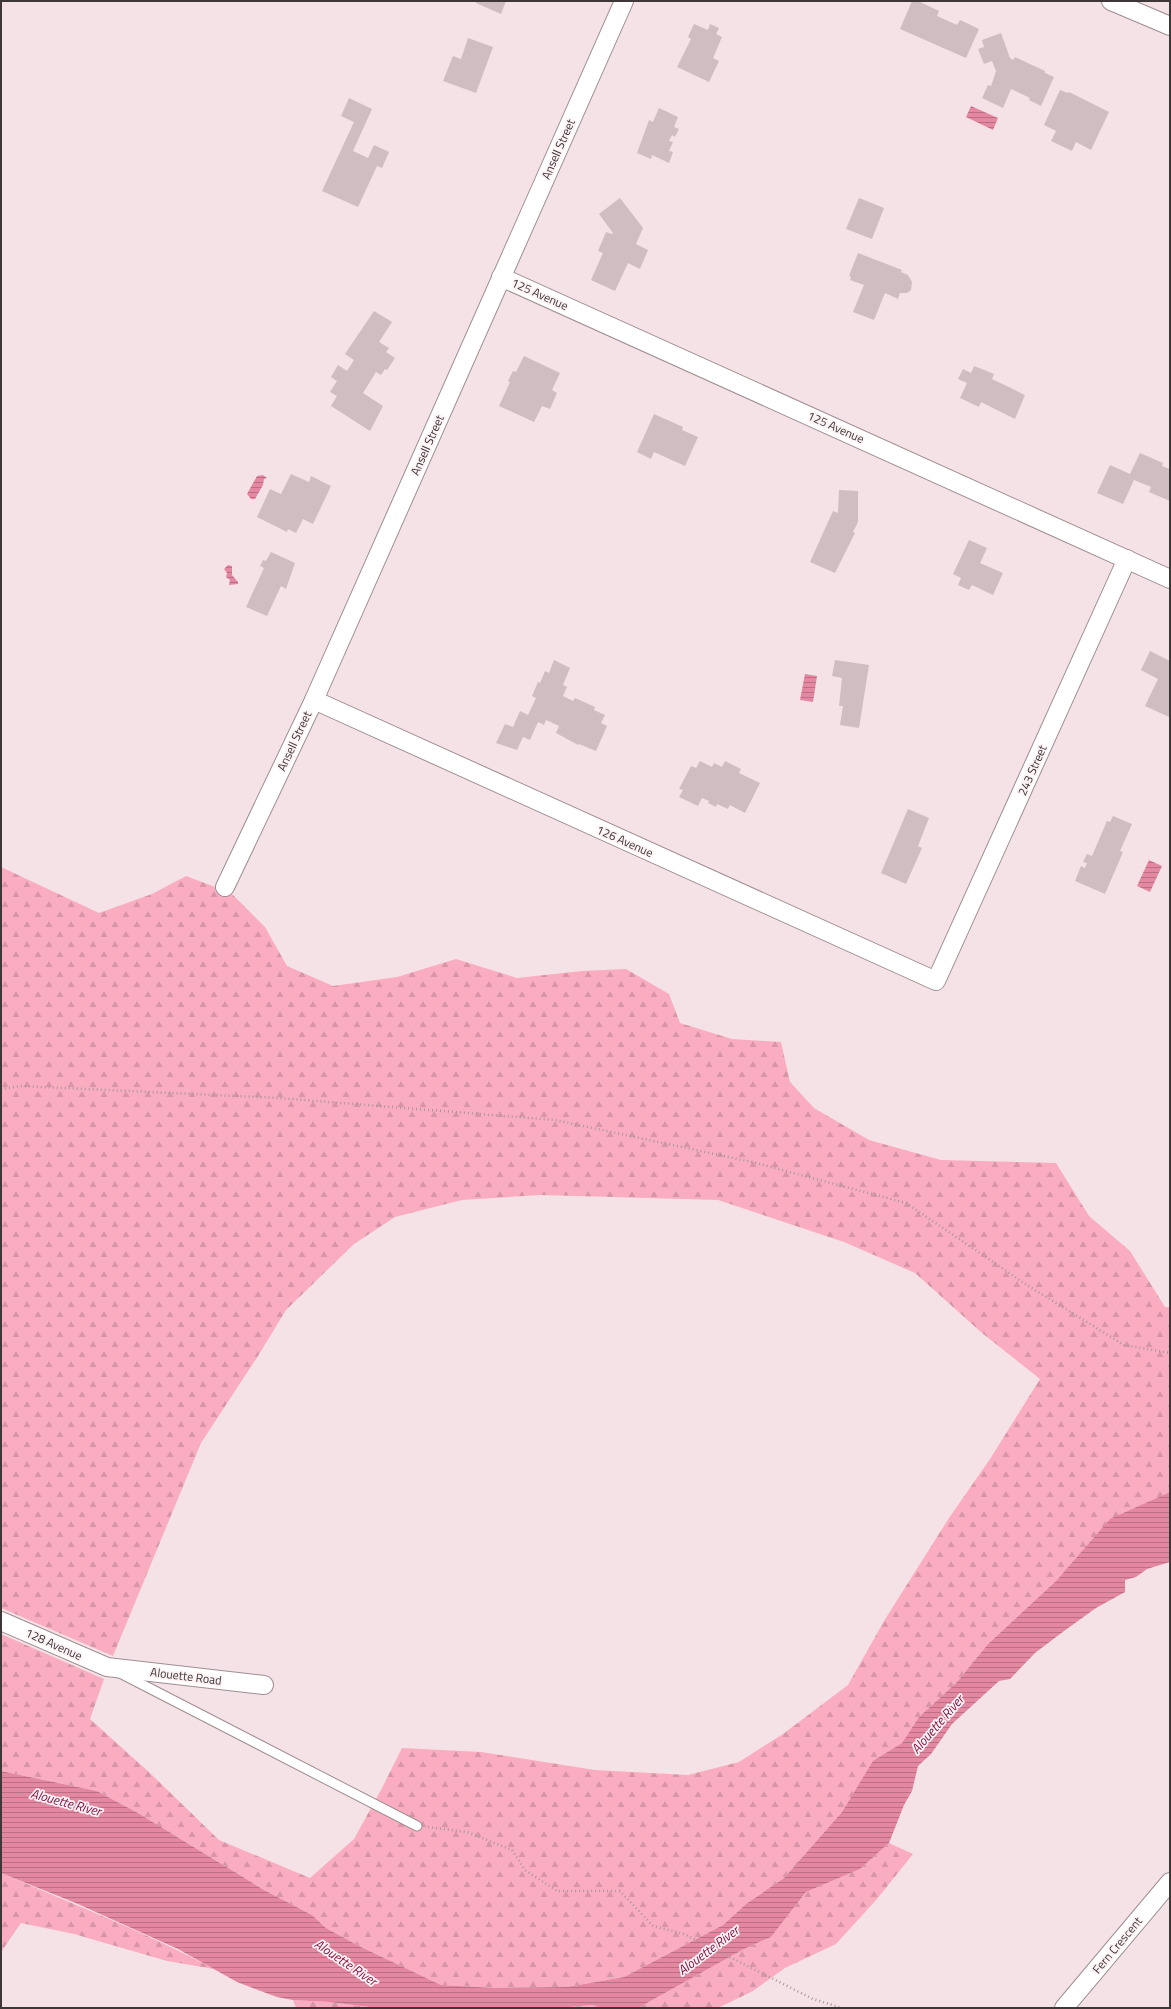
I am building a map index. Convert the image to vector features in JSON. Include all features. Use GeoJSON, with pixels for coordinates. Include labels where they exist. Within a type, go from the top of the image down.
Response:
{"type":"FeatureCollection","features":[{"type":"Feature","properties":{"kind":"street","name":"Ansell Street"},"geometry":{"type":"LineString","coordinates":[[225,887],[314,700],[624,1]]}},
{"type":"Feature","properties":{"kind":"street"},"geometry":{"type":"LineString","coordinates":[[1111,1],[1170,26]]}},
{"type":"Feature","properties":{"kind":"street","name":"125 Avenue"},"geometry":{"type":"LineString","coordinates":[[501,277],[1127,558],[1170,579]]}},
{"type":"Feature","properties":{"kind":"street","name":"243 Street"},"geometry":{"type":"LineString","coordinates":[[936,981],[1127,558]]}},
{"type":"Feature","properties":{"kind":"street","name":"126 Avenue"},"geometry":{"type":"LineString","coordinates":[[314,700],[936,981]]}},
{"type":"Feature","properties":{"kind":"street","name":"128 Avenue"},"geometry":{"type":"LineString","coordinates":[[1,1621],[107,1667]]}},
{"type":"Feature","properties":{"kind":"street","name":"Alouette Road"},"geometry":{"type":"LineString","coordinates":[[107,1667],[264,1685]]}},
{"type":"Feature","properties":{"kind":"street","name":"Fern Crescent"},"geometry":{"type":"LineString","coordinates":[[1064,2008],[1170,1882]]}},
{"type":"Feature","properties":{"kind":"lane"},"geometry":{"type":"LineString","coordinates":[[107,1667],[417,1826]]}},
{"type":"Feature","properties":{"kind":"path"},"geometry":{"type":"LineString","coordinates":[[1,1089],[21,1086],[279,1098],[555,1120],[745,1160],[906,1203],[1027,1285],[1124,1345],[1170,1353]]}},
{"type":"Feature","properties":{"kind":"path"},"geometry":{"type":"LineString","coordinates":[[417,1826],[467,1832],[512,1850],[525,1870],[556,1891],[620,1891],[653,1926],[684,1934],[813,1999],[842,2008]]}},
{"type":"Feature","properties":{"kind":"green space"},"geometry":{"type":"Polygon","coordinates":[[[1,867],[99,913],[152,894],[186,876],[231,893],[265,927],[287,966],[333,986],[397,977],[456,959],[517,978],[582,971],[626,969],[669,994],[680,1023],[732,1039],[781,1042],[790,1082],[814,1108],[869,1140],[941,1160],[1056,1163],[1089,1216],[1130,1251],[1165,1307],[1170,1307],[1170,1492],[1110,1520],[1056,1581],[988,1644],[957,1682],[919,1717],[902,1743],[873,1762],[842,1812],[784,1878],[746,1904],[723,1925],[624,1977],[567,1987],[494,1988],[441,1985],[359,1946],[326,1928],[312,1915],[264,1890],[138,1813],[97,1791],[1,1771],[1,1634],[104,1679],[90,1719],[150,1773],[219,1840],[310,1878],[354,1839],[402,1748],[481,1752],[595,1770],[688,1775],[739,1762],[783,1734],[848,1685],[884,1621],[949,1518],[990,1459],[1040,1379],[982,1333],[915,1273],[844,1242],[718,1200],[540,1195],[462,1200],[395,1217],[354,1244],[286,1310],[201,1443],[113,1656],[1,1608],[1,867]]]}},
{"type":"Feature","properties":{"kind":"green space"},"geometry":{"type":"Polygon","coordinates":[[[889,1843],[913,1854],[877,1899],[836,1944],[785,1968],[753,1991],[718,2008],[638,2008],[744,1949],[771,1937],[806,1892],[860,1869],[889,1843]]]}},
{"type":"Feature","properties":{"kind":"green space"},"geometry":{"type":"Polygon","coordinates":[[[1,1873],[82,1907],[214,1969],[167,1961],[74,1934],[21,1923],[1,1952],[1,1873]]]}},
{"type":"Feature","properties":{"kind":"green space"},"geometry":{"type":"Polygon","coordinates":[[[293,2000],[329,2002],[377,2008],[296,2008],[293,2000]]]}},
{"type":"Feature","properties":{"kind":"green space"},"geometry":{"type":"Polygon","coordinates":[[[593,2005],[603,2008],[557,2008],[593,2005]]]}},
{"type":"Feature","properties":{"kind":"water"},"geometry":{"type":"Polygon","coordinates":[[[971,106],[998,118],[993,130],[966,117],[971,106]]]}},
{"type":"Feature","properties":{"kind":"water"},"geometry":{"type":"Polygon","coordinates":[[[263,475],[267,478],[264,479],[263,485],[255,499],[251,499],[247,494],[257,476],[263,475]]]}},
{"type":"Feature","properties":{"kind":"water"},"geometry":{"type":"Polygon","coordinates":[[[228,565],[232,566],[232,575],[238,584],[229,585],[230,580],[226,577],[227,573],[224,569],[228,565]]]}},
{"type":"Feature","properties":{"kind":"water"},"geometry":{"type":"Polygon","coordinates":[[[805,674],[817,676],[813,702],[800,700],[805,674]]]}},
{"type":"Feature","properties":{"kind":"water"},"geometry":{"type":"Polygon","coordinates":[[[1149,860],[1162,866],[1150,892],[1137,886],[1149,860]]]}},
{"type":"Feature","properties":{"kind":"water","name":"Alouette River"},"geometry":{"type":"Polygon","coordinates":[[[1170,1492],[1170,1562],[1147,1569],[1136,1577],[1125,1580],[1125,1592],[1096,1608],[1035,1653],[1010,1679],[999,1681],[952,1724],[931,1754],[918,1766],[912,1791],[904,1805],[889,1843],[860,1869],[806,1892],[771,1937],[744,1949],[638,2008],[603,2008],[593,2005],[557,2008],[377,2008],[329,2002],[293,2000],[277,1997],[237,1982],[178,1949],[78,1904],[1,1873],[1,1771],[97,1791],[138,1813],[264,1890],[312,1915],[326,1928],[359,1946],[441,1985],[494,1988],[567,1987],[624,1977],[723,1925],[746,1904],[784,1878],[842,1812],[873,1761],[902,1743],[919,1717],[957,1682],[988,1644],[1056,1581],[1110,1519],[1170,1492]]]}},
{"type":"Feature","properties":{"kind":"building"},"geometry":{"type":"Polygon","coordinates":[[[476,1],[506,1],[501,14],[476,3],[476,1]]]}},
{"type":"Feature","properties":{"kind":"building"},"geometry":{"type":"Polygon","coordinates":[[[912,1],[918,1],[939,11],[937,16],[957,25],[960,20],[979,29],[966,58],[900,29],[912,1]]]}},
{"type":"Feature","properties":{"kind":"building"},"geometry":{"type":"Polygon","coordinates":[[[694,24],[708,30],[710,24],[719,28],[716,34],[722,37],[713,58],[719,61],[709,82],[677,67],[691,39],[688,37],[694,24]]]}},
{"type":"Feature","properties":{"kind":"building"},"geometry":{"type":"Polygon","coordinates":[[[1001,33],[1010,58],[1013,60],[1015,57],[1045,71],[1045,73],[1054,77],[1041,106],[1029,100],[1030,98],[1011,89],[1003,108],[982,98],[988,85],[991,86],[996,71],[992,61],[984,64],[978,49],[984,47],[982,40],[1001,33]]]}},
{"type":"Feature","properties":{"kind":"building"},"geometry":{"type":"Polygon","coordinates":[[[468,38],[493,47],[476,93],[443,81],[453,56],[461,59],[468,38]]]}},
{"type":"Feature","properties":{"kind":"building"},"geometry":{"type":"Polygon","coordinates":[[[1060,90],[1069,92],[1109,112],[1091,150],[1076,142],[1072,151],[1051,141],[1056,131],[1044,125],[1060,90]]]}},
{"type":"Feature","properties":{"kind":"building"},"geometry":{"type":"Polygon","coordinates":[[[349,98],[372,109],[353,151],[368,158],[374,145],[389,152],[382,168],[377,166],[358,207],[322,191],[354,122],[341,116],[349,98]]]}},
{"type":"Feature","properties":{"kind":"building"},"geometry":{"type":"Polygon","coordinates":[[[659,108],[678,117],[674,127],[679,129],[675,137],[672,135],[669,141],[673,142],[669,151],[673,152],[669,163],[652,155],[651,159],[637,153],[649,120],[653,122],[659,108]]]}},
{"type":"Feature","properties":{"kind":"building"},"geometry":{"type":"Polygon","coordinates":[[[620,198],[643,228],[636,244],[648,250],[640,269],[628,263],[615,291],[591,280],[603,253],[598,251],[606,232],[613,233],[599,214],[620,198]]]}},
{"type":"Feature","properties":{"kind":"building"},"geometry":{"type":"Polygon","coordinates":[[[859,198],[884,208],[872,239],[846,229],[859,198]]]}},
{"type":"Feature","properties":{"kind":"building"},"geometry":{"type":"Polygon","coordinates":[[[858,253],[902,270],[901,272],[908,275],[912,282],[911,290],[907,293],[900,293],[898,299],[885,293],[874,320],[853,312],[864,285],[850,280],[851,277],[849,276],[858,253]]]}},
{"type":"Feature","properties":{"kind":"building"},"geometry":{"type":"Polygon","coordinates":[[[374,311],[392,322],[379,342],[389,348],[386,352],[395,358],[387,370],[385,369],[381,375],[376,372],[363,393],[383,406],[370,431],[331,406],[337,396],[330,392],[337,381],[331,377],[338,365],[347,371],[354,360],[345,354],[374,311]]]}},
{"type":"Feature","properties":{"kind":"building"},"geometry":{"type":"Polygon","coordinates":[[[524,356],[560,373],[552,390],[557,393],[550,409],[542,406],[534,422],[499,406],[510,382],[508,381],[513,371],[516,372],[524,356]]]}},
{"type":"Feature","properties":{"kind":"building"},"geometry":{"type":"Polygon","coordinates":[[[974,366],[994,374],[992,379],[1025,395],[1015,419],[981,402],[979,407],[960,398],[967,383],[958,379],[963,369],[971,373],[974,366]]]}},
{"type":"Feature","properties":{"kind":"building"},"geometry":{"type":"Polygon","coordinates":[[[654,414],[683,427],[682,430],[698,437],[685,466],[654,452],[651,459],[637,452],[654,414]]]}},
{"type":"Feature","properties":{"kind":"building"},"geometry":{"type":"Polygon","coordinates":[[[1140,453],[1163,463],[1162,466],[1170,469],[1170,501],[1149,492],[1151,487],[1134,480],[1123,504],[1097,493],[1110,465],[1130,474],[1140,453]]]}},
{"type":"Feature","properties":{"kind":"building"},"geometry":{"type":"Polygon","coordinates":[[[291,474],[309,482],[311,476],[331,486],[313,524],[303,519],[296,533],[288,529],[287,532],[257,517],[270,489],[281,494],[291,474]]]}},
{"type":"Feature","properties":{"kind":"building"},"geometry":{"type":"Polygon","coordinates":[[[839,490],[858,491],[858,522],[853,532],[855,533],[835,573],[810,562],[833,511],[838,513],[839,490]]]}},
{"type":"Feature","properties":{"kind":"building"},"geometry":{"type":"Polygon","coordinates":[[[969,540],[987,548],[980,563],[1003,573],[993,595],[972,585],[969,590],[958,585],[961,578],[953,574],[969,540]]]}},
{"type":"Feature","properties":{"kind":"building"},"geometry":{"type":"Polygon","coordinates":[[[271,552],[295,563],[286,589],[281,586],[267,616],[246,607],[264,568],[260,566],[263,560],[266,561],[271,552]]]}},
{"type":"Feature","properties":{"kind":"building"},"geometry":{"type":"Polygon","coordinates":[[[1150,651],[1170,661],[1169,717],[1145,706],[1158,679],[1141,670],[1150,651]]]}},
{"type":"Feature","properties":{"kind":"building"},"geometry":{"type":"Polygon","coordinates":[[[554,660],[570,668],[563,685],[567,687],[563,696],[573,701],[575,698],[595,707],[594,710],[605,715],[601,723],[607,726],[596,751],[579,744],[578,745],[556,733],[559,726],[546,720],[544,725],[538,722],[530,740],[523,737],[517,750],[496,743],[505,724],[513,727],[520,711],[528,715],[536,698],[532,696],[538,682],[540,683],[545,671],[549,673],[554,660]]]}},
{"type":"Feature","properties":{"kind":"building"},"geometry":{"type":"Polygon","coordinates":[[[835,660],[869,665],[859,728],[840,725],[843,706],[839,706],[842,678],[832,676],[835,660]]]}},
{"type":"Feature","properties":{"kind":"building"},"geometry":{"type":"Polygon","coordinates":[[[700,761],[712,767],[714,763],[722,767],[725,761],[741,769],[739,773],[760,783],[745,813],[730,805],[728,809],[717,804],[716,807],[708,803],[709,801],[702,798],[698,806],[679,797],[683,790],[679,789],[691,766],[696,768],[700,761]]]}},
{"type":"Feature","properties":{"kind":"building"},"geometry":{"type":"Polygon","coordinates":[[[908,809],[929,818],[918,846],[922,848],[906,884],[881,873],[908,809]]]}},
{"type":"Feature","properties":{"kind":"building"},"geometry":{"type":"Polygon","coordinates":[[[1113,816],[1132,824],[1120,851],[1123,852],[1105,894],[1075,881],[1081,866],[1085,868],[1087,863],[1083,862],[1087,854],[1092,856],[1107,821],[1110,822],[1113,816]]]}}]}
